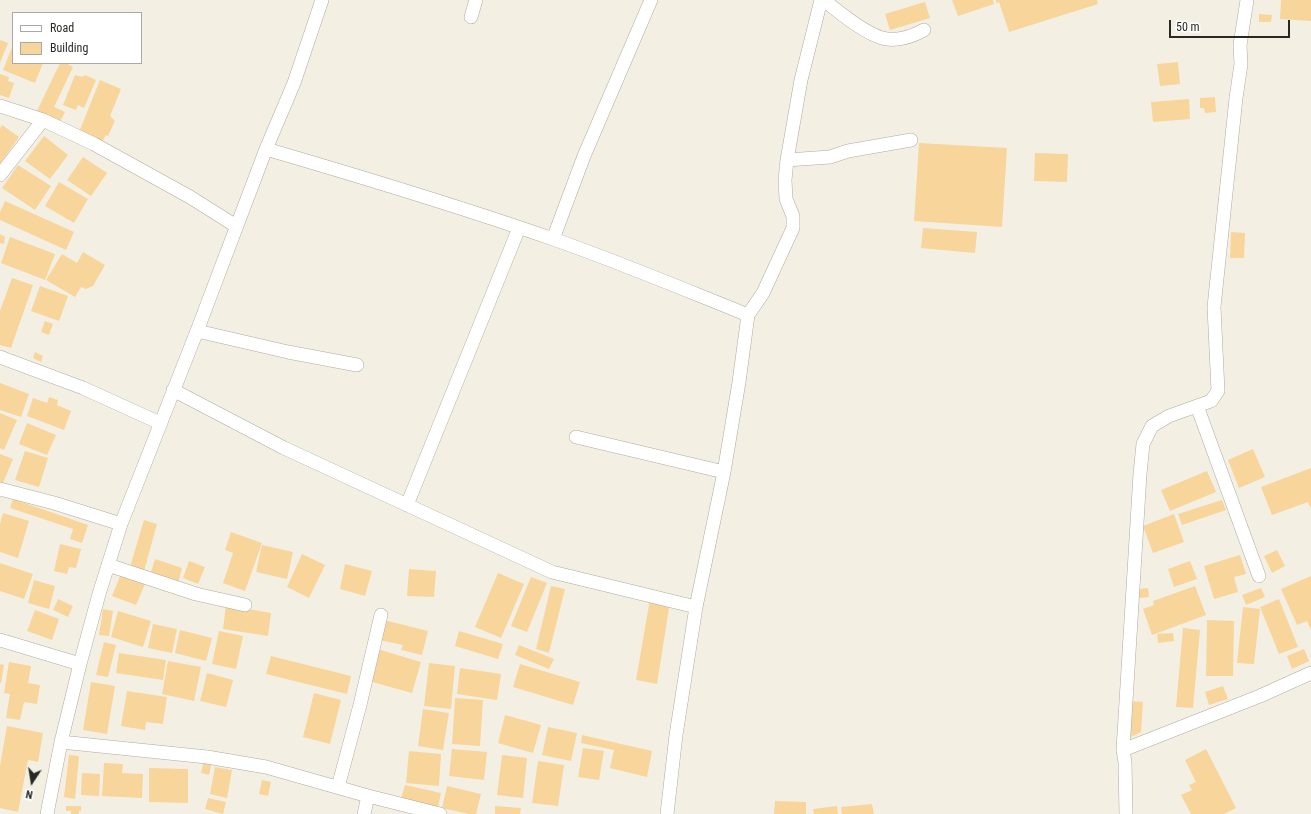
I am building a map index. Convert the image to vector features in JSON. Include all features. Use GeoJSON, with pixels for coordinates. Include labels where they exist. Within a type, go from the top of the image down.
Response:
{"type":"FeatureCollection","features":[{"type":"Feature","properties":{"kind":"street"},"geometry":{"type":"LineString","coordinates":[[48,814],[61,742],[80,664],[121,524],[197,331],[266,149],[294,83],[322,0]]}},
{"type":"Feature","properties":{"kind":"street"},"geometry":{"type":"LineString","coordinates":[[471,17],[476,0]]}},
{"type":"Feature","properties":{"kind":"street"},"geometry":{"type":"LineString","coordinates":[[553,239],[584,156],[651,0]]}},
{"type":"Feature","properties":{"kind":"street"},"geometry":{"type":"LineString","coordinates":[[667,814],[676,735],[696,607],[724,472],[748,316],[763,293],[793,228],[793,216],[786,199],[785,180],[787,160],[800,80],[821,0]]}},
{"type":"Feature","properties":{"kind":"street"},"geometry":{"type":"LineString","coordinates":[[824,0],[840,13],[881,38],[894,39],[912,36],[924,30]]}},
{"type":"Feature","properties":{"kind":"street"},"geometry":{"type":"LineString","coordinates":[[1126,814],[1125,762],[1123,750],[1143,444],[1152,426],[1168,416],[1210,401],[1218,391],[1214,307],[1236,98],[1241,64],[1240,45],[1247,0]]}},
{"type":"Feature","properties":{"kind":"street"},"geometry":{"type":"LineString","coordinates":[[0,106],[43,120],[94,144],[190,197],[236,226]]}},
{"type":"Feature","properties":{"kind":"street"},"geometry":{"type":"LineString","coordinates":[[0,175],[43,120]]}},
{"type":"Feature","properties":{"kind":"street"},"geometry":{"type":"LineString","coordinates":[[787,160],[830,157],[848,151],[911,140]]}},
{"type":"Feature","properties":{"kind":"street"},"geometry":{"type":"LineString","coordinates":[[266,149],[402,189],[553,239],[648,274],[748,316]]}},
{"type":"Feature","properties":{"kind":"street"},"geometry":{"type":"LineString","coordinates":[[407,505],[520,228]]}},
{"type":"Feature","properties":{"kind":"street"},"geometry":{"type":"LineString","coordinates":[[197,331],[288,352],[357,365]]}},
{"type":"Feature","properties":{"kind":"street"},"geometry":{"type":"LineString","coordinates":[[0,357],[83,388],[160,423]]}},
{"type":"Feature","properties":{"kind":"street"},"geometry":{"type":"LineString","coordinates":[[173,390],[284,448],[552,572],[696,607]]}},
{"type":"Feature","properties":{"kind":"street"},"geometry":{"type":"LineString","coordinates":[[1197,406],[1259,576]]}},
{"type":"Feature","properties":{"kind":"street"},"geometry":{"type":"LineString","coordinates":[[576,437],[724,472]]}},
{"type":"Feature","properties":{"kind":"street"},"geometry":{"type":"LineString","coordinates":[[0,489],[54,503],[121,524]]}},
{"type":"Feature","properties":{"kind":"street"},"geometry":{"type":"LineString","coordinates":[[108,565],[196,594],[245,605]]}},
{"type":"Feature","properties":{"kind":"street"},"geometry":{"type":"LineString","coordinates":[[338,787],[360,705],[381,615]]}},
{"type":"Feature","properties":{"kind":"street"},"geometry":{"type":"LineString","coordinates":[[0,640],[80,664]]}},
{"type":"Feature","properties":{"kind":"street"},"geometry":{"type":"LineString","coordinates":[[1123,750],[1260,696],[1311,673]]}},
{"type":"Feature","properties":{"kind":"street"},"geometry":{"type":"LineString","coordinates":[[61,742],[207,757],[266,767],[368,796],[440,814]]}},
{"type":"Feature","properties":{"kind":"street"},"geometry":{"type":"LineString","coordinates":[[364,814],[368,796]]}},
{"type":"Feature","properties":{"kind":"building"},"geometry":{"type":"Polygon","coordinates":[[[952,0],[993,0],[994,4],[958,16],[952,0]]]}},
{"type":"Feature","properties":{"kind":"building"},"geometry":{"type":"Polygon","coordinates":[[[996,0],[1097,0],[1098,4],[1009,32],[999,2],[996,3],[996,0]]]}},
{"type":"Feature","properties":{"kind":"building"},"geometry":{"type":"Polygon","coordinates":[[[1281,0],[1311,0],[1311,21],[1280,19],[1281,0]]]}},
{"type":"Feature","properties":{"kind":"building"},"geometry":{"type":"Polygon","coordinates":[[[925,2],[930,18],[890,30],[885,14],[925,2]]]}},
{"type":"Feature","properties":{"kind":"building"},"geometry":{"type":"Polygon","coordinates":[[[1259,14],[1272,15],[1271,22],[1259,22],[1259,14]]]}},
{"type":"Feature","properties":{"kind":"building"},"geometry":{"type":"Polygon","coordinates":[[[0,40],[8,43],[0,63],[0,40]]]}},
{"type":"Feature","properties":{"kind":"building"},"geometry":{"type":"Polygon","coordinates":[[[12,48],[12,64],[43,64],[35,83],[3,70],[12,48]]]}},
{"type":"Feature","properties":{"kind":"building"},"geometry":{"type":"Polygon","coordinates":[[[1178,62],[1180,84],[1160,86],[1157,64],[1178,62]]]}},
{"type":"Feature","properties":{"kind":"building"},"geometry":{"type":"Polygon","coordinates":[[[60,64],[68,64],[73,67],[54,107],[65,112],[60,122],[37,111],[60,64]]]}},
{"type":"Feature","properties":{"kind":"building"},"geometry":{"type":"Polygon","coordinates":[[[0,74],[9,77],[8,81],[14,83],[9,98],[0,95],[0,74]]]}},
{"type":"Feature","properties":{"kind":"building"},"geometry":{"type":"Polygon","coordinates":[[[75,75],[82,77],[85,75],[96,80],[84,108],[78,105],[76,110],[63,105],[75,75]]]}},
{"type":"Feature","properties":{"kind":"building"},"geometry":{"type":"Polygon","coordinates":[[[100,80],[121,89],[110,116],[115,121],[108,136],[106,135],[102,142],[79,132],[100,80]]]}},
{"type":"Feature","properties":{"kind":"building"},"geometry":{"type":"Polygon","coordinates":[[[1215,97],[1216,112],[1205,113],[1204,108],[1200,108],[1200,98],[1215,97]]]}},
{"type":"Feature","properties":{"kind":"building"},"geometry":{"type":"Polygon","coordinates":[[[1189,99],[1190,119],[1153,122],[1151,102],[1189,99]]]}},
{"type":"Feature","properties":{"kind":"building"},"geometry":{"type":"Polygon","coordinates":[[[2,125],[19,137],[0,164],[0,128],[2,125]]]}},
{"type":"Feature","properties":{"kind":"building"},"geometry":{"type":"Polygon","coordinates":[[[44,136],[68,155],[50,179],[25,161],[44,136]]]}},
{"type":"Feature","properties":{"kind":"building"},"geometry":{"type":"Polygon","coordinates":[[[919,143],[1007,148],[1002,227],[914,221],[919,143]]]}},
{"type":"Feature","properties":{"kind":"building"},"geometry":{"type":"Polygon","coordinates":[[[1035,153],[1068,154],[1067,182],[1034,181],[1035,153]]]}},
{"type":"Feature","properties":{"kind":"building"},"geometry":{"type":"Polygon","coordinates":[[[83,157],[107,173],[91,196],[67,180],[83,157]]]}},
{"type":"Feature","properties":{"kind":"building"},"geometry":{"type":"Polygon","coordinates":[[[18,165],[51,186],[35,210],[2,188],[18,165]]]}},
{"type":"Feature","properties":{"kind":"building"},"geometry":{"type":"Polygon","coordinates":[[[59,182],[88,199],[74,223],[45,206],[59,182]]]}},
{"type":"Feature","properties":{"kind":"building"},"geometry":{"type":"Polygon","coordinates":[[[5,201],[74,232],[66,250],[0,220],[0,212],[5,201]]]}},
{"type":"Feature","properties":{"kind":"building"},"geometry":{"type":"Polygon","coordinates":[[[923,228],[977,232],[975,253],[921,248],[923,228]]]}},
{"type":"Feature","properties":{"kind":"building"},"geometry":{"type":"Polygon","coordinates":[[[1231,232],[1245,233],[1244,258],[1230,258],[1231,232]]]}},
{"type":"Feature","properties":{"kind":"building"},"geometry":{"type":"Polygon","coordinates":[[[0,234],[5,237],[4,244],[0,243],[0,234]]]}},
{"type":"Feature","properties":{"kind":"building"},"geometry":{"type":"Polygon","coordinates":[[[10,237],[55,254],[45,280],[1,263],[10,237]]]}},
{"type":"Feature","properties":{"kind":"building"},"geometry":{"type":"Polygon","coordinates":[[[83,252],[105,265],[93,286],[86,289],[81,287],[75,297],[46,280],[62,254],[77,263],[83,252]]]}},
{"type":"Feature","properties":{"kind":"building"},"geometry":{"type":"Polygon","coordinates":[[[12,278],[33,285],[11,348],[0,345],[0,311],[12,278]]]}},
{"type":"Feature","properties":{"kind":"building"},"geometry":{"type":"Polygon","coordinates":[[[40,286],[68,296],[59,321],[31,311],[40,286]]]}},
{"type":"Feature","properties":{"kind":"building"},"geometry":{"type":"Polygon","coordinates":[[[45,321],[53,324],[49,335],[41,332],[45,321]]]}},
{"type":"Feature","properties":{"kind":"building"},"geometry":{"type":"Polygon","coordinates":[[[35,352],[43,356],[41,362],[33,358],[35,352]]]}},
{"type":"Feature","properties":{"kind":"building"},"geometry":{"type":"Polygon","coordinates":[[[0,383],[29,394],[21,417],[0,410],[0,383]]]}},
{"type":"Feature","properties":{"kind":"building"},"geometry":{"type":"Polygon","coordinates":[[[49,397],[58,400],[57,405],[71,411],[64,430],[27,416],[33,398],[47,403],[49,397]]]}},
{"type":"Feature","properties":{"kind":"building"},"geometry":{"type":"Polygon","coordinates":[[[0,413],[17,420],[4,450],[0,448],[0,413]]]}},
{"type":"Feature","properties":{"kind":"building"},"geometry":{"type":"Polygon","coordinates":[[[27,423],[56,435],[47,455],[19,444],[27,423]]]}},
{"type":"Feature","properties":{"kind":"building"},"geometry":{"type":"Polygon","coordinates":[[[1253,449],[1265,477],[1239,488],[1228,460],[1253,449]]]}},
{"type":"Feature","properties":{"kind":"building"},"geometry":{"type":"Polygon","coordinates":[[[25,451],[48,458],[39,487],[15,480],[25,451]]]}},
{"type":"Feature","properties":{"kind":"building"},"geometry":{"type":"Polygon","coordinates":[[[0,454],[13,459],[3,483],[0,482],[0,454]]]}},
{"type":"Feature","properties":{"kind":"building"},"geometry":{"type":"Polygon","coordinates":[[[1311,468],[1311,509],[1308,502],[1272,515],[1261,487],[1311,468]]]}},
{"type":"Feature","properties":{"kind":"building"},"geometry":{"type":"Polygon","coordinates":[[[1207,471],[1216,492],[1170,511],[1161,490],[1207,471]]]}},
{"type":"Feature","properties":{"kind":"building"},"geometry":{"type":"Polygon","coordinates":[[[13,499],[88,525],[82,543],[70,539],[73,529],[10,508],[13,499]]]}},
{"type":"Feature","properties":{"kind":"building"},"geometry":{"type":"Polygon","coordinates":[[[1222,500],[1226,510],[1182,525],[1178,514],[1222,500]]]}},
{"type":"Feature","properties":{"kind":"building"},"geometry":{"type":"Polygon","coordinates":[[[3,513],[29,521],[18,558],[0,552],[0,524],[3,513]]]}},
{"type":"Feature","properties":{"kind":"building"},"geometry":{"type":"Polygon","coordinates":[[[1174,514],[1184,542],[1153,553],[1143,526],[1174,514]]]}},
{"type":"Feature","properties":{"kind":"building"},"geometry":{"type":"Polygon","coordinates":[[[144,520],[157,524],[144,571],[130,567],[144,520]]]}},
{"type":"Feature","properties":{"kind":"building"},"geometry":{"type":"Polygon","coordinates":[[[231,532],[262,543],[245,591],[223,583],[233,553],[225,550],[231,532]]]}},
{"type":"Feature","properties":{"kind":"building"},"geometry":{"type":"Polygon","coordinates":[[[60,544],[81,549],[76,568],[69,567],[67,574],[54,571],[60,544]]]}},
{"type":"Feature","properties":{"kind":"building"},"geometry":{"type":"Polygon","coordinates":[[[262,545],[293,552],[287,579],[256,572],[262,545]]]}},
{"type":"Feature","properties":{"kind":"building"},"geometry":{"type":"Polygon","coordinates":[[[1277,550],[1285,566],[1272,573],[1264,556],[1277,550]]]}},
{"type":"Feature","properties":{"kind":"building"},"geometry":{"type":"Polygon","coordinates":[[[302,554],[325,565],[309,598],[287,587],[302,554]]]}},
{"type":"Feature","properties":{"kind":"building"},"geometry":{"type":"Polygon","coordinates":[[[1240,555],[1246,574],[1234,577],[1238,592],[1214,599],[1204,566],[1240,555]]]}},
{"type":"Feature","properties":{"kind":"building"},"geometry":{"type":"Polygon","coordinates":[[[155,559],[182,568],[178,583],[150,575],[155,559]]]}},
{"type":"Feature","properties":{"kind":"building"},"geometry":{"type":"Polygon","coordinates":[[[189,561],[205,567],[198,584],[183,578],[189,561]]]}},
{"type":"Feature","properties":{"kind":"building"},"geometry":{"type":"Polygon","coordinates":[[[1190,561],[1197,579],[1174,587],[1168,569],[1190,561]]]}},
{"type":"Feature","properties":{"kind":"building"},"geometry":{"type":"Polygon","coordinates":[[[0,563],[33,574],[24,599],[0,591],[0,563]]]}},
{"type":"Feature","properties":{"kind":"building"},"geometry":{"type":"Polygon","coordinates":[[[345,564],[372,571],[365,596],[340,589],[345,564]]]}},
{"type":"Feature","properties":{"kind":"building"},"geometry":{"type":"Polygon","coordinates":[[[409,569],[436,571],[434,597],[407,596],[409,569]]]}},
{"type":"Feature","properties":{"kind":"building"},"geometry":{"type":"Polygon","coordinates":[[[498,573],[524,584],[501,638],[475,627],[498,573]]]}},
{"type":"Feature","properties":{"kind":"building"},"geometry":{"type":"Polygon","coordinates":[[[121,574],[145,584],[136,605],[112,596],[121,574]]]}},
{"type":"Feature","properties":{"kind":"building"},"geometry":{"type":"Polygon","coordinates":[[[1311,576],[1311,630],[1307,621],[1297,625],[1281,589],[1311,576]]]}},
{"type":"Feature","properties":{"kind":"building"},"geometry":{"type":"Polygon","coordinates":[[[531,577],[547,583],[527,632],[511,626],[531,577]]]}},
{"type":"Feature","properties":{"kind":"building"},"geometry":{"type":"Polygon","coordinates":[[[34,580],[55,586],[49,609],[28,603],[34,580]]]}},
{"type":"Feature","properties":{"kind":"building"},"geometry":{"type":"Polygon","coordinates":[[[551,586],[565,589],[549,653],[536,649],[551,586]]]}},
{"type":"Feature","properties":{"kind":"building"},"geometry":{"type":"Polygon","coordinates":[[[1195,586],[1206,615],[1152,635],[1143,609],[1154,605],[1153,601],[1195,586]]]}},
{"type":"Feature","properties":{"kind":"building"},"geometry":{"type":"Polygon","coordinates":[[[1148,588],[1149,597],[1139,598],[1138,589],[1148,588]]]}},
{"type":"Feature","properties":{"kind":"building"},"geometry":{"type":"Polygon","coordinates":[[[1261,588],[1265,597],[1246,605],[1242,595],[1261,588]]]}},
{"type":"Feature","properties":{"kind":"building"},"geometry":{"type":"Polygon","coordinates":[[[58,599],[73,606],[68,617],[53,610],[58,599]]]}},
{"type":"Feature","properties":{"kind":"building"},"geometry":{"type":"Polygon","coordinates":[[[650,599],[670,602],[657,684],[636,680],[650,599]]]}},
{"type":"Feature","properties":{"kind":"building"},"geometry":{"type":"Polygon","coordinates":[[[1279,599],[1298,647],[1279,654],[1260,607],[1279,599]]]}},
{"type":"Feature","properties":{"kind":"building"},"geometry":{"type":"Polygon","coordinates":[[[226,605],[271,613],[268,636],[223,629],[226,605]]]}},
{"type":"Feature","properties":{"kind":"building"},"geometry":{"type":"Polygon","coordinates":[[[1243,607],[1260,609],[1254,664],[1237,663],[1243,607]]]}},
{"type":"Feature","properties":{"kind":"building"},"geometry":{"type":"Polygon","coordinates":[[[103,609],[113,611],[109,636],[99,635],[103,609]]]}},
{"type":"Feature","properties":{"kind":"building"},"geometry":{"type":"Polygon","coordinates":[[[35,610],[59,619],[52,640],[27,631],[35,610]]]}},
{"type":"Feature","properties":{"kind":"building"},"geometry":{"type":"Polygon","coordinates":[[[118,611],[151,621],[143,647],[111,637],[118,611]]]}},
{"type":"Feature","properties":{"kind":"building"},"geometry":{"type":"Polygon","coordinates":[[[384,620],[428,631],[422,655],[401,650],[403,645],[379,640],[384,620]]]}},
{"type":"Feature","properties":{"kind":"building"},"geometry":{"type":"Polygon","coordinates":[[[1207,620],[1234,621],[1233,676],[1206,676],[1207,620]]]}},
{"type":"Feature","properties":{"kind":"building"},"geometry":{"type":"Polygon","coordinates":[[[153,624],[177,629],[172,653],[148,648],[153,624]]]}},
{"type":"Feature","properties":{"kind":"building"},"geometry":{"type":"Polygon","coordinates":[[[1183,628],[1200,630],[1193,708],[1176,707],[1183,628]]]}},
{"type":"Feature","properties":{"kind":"building"},"geometry":{"type":"Polygon","coordinates":[[[180,630],[212,638],[206,661],[175,653],[180,630]]]}},
{"type":"Feature","properties":{"kind":"building"},"geometry":{"type":"Polygon","coordinates":[[[219,631],[243,636],[236,669],[212,664],[219,631]]]}},
{"type":"Feature","properties":{"kind":"building"},"geometry":{"type":"Polygon","coordinates":[[[459,631],[503,644],[498,659],[455,646],[459,631]]]}},
{"type":"Feature","properties":{"kind":"building"},"geometry":{"type":"Polygon","coordinates":[[[1173,633],[1174,641],[1158,643],[1157,634],[1173,633]]]}},
{"type":"Feature","properties":{"kind":"building"},"geometry":{"type":"Polygon","coordinates":[[[104,642],[116,645],[108,677],[96,675],[104,642]]]}},
{"type":"Feature","properties":{"kind":"building"},"geometry":{"type":"Polygon","coordinates":[[[519,645],[554,659],[549,669],[515,655],[519,645]]]}},
{"type":"Feature","properties":{"kind":"building"},"geometry":{"type":"Polygon","coordinates":[[[374,648],[421,662],[412,693],[365,680],[374,648]]]}},
{"type":"Feature","properties":{"kind":"building"},"geometry":{"type":"Polygon","coordinates":[[[1304,649],[1309,661],[1292,669],[1287,656],[1304,649]]]}},
{"type":"Feature","properties":{"kind":"building"},"geometry":{"type":"Polygon","coordinates":[[[119,653],[166,660],[163,680],[116,673],[119,653]]]}},
{"type":"Feature","properties":{"kind":"building"},"geometry":{"type":"Polygon","coordinates":[[[271,656],[351,676],[347,694],[266,674],[271,656]]]}},
{"type":"Feature","properties":{"kind":"building"},"geometry":{"type":"Polygon","coordinates":[[[168,661],[201,667],[194,701],[162,694],[168,661]]]}},
{"type":"Feature","properties":{"kind":"building"},"geometry":{"type":"Polygon","coordinates":[[[9,662],[31,666],[28,683],[40,685],[37,704],[24,702],[20,720],[6,718],[10,694],[4,693],[9,662]]]}},
{"type":"Feature","properties":{"kind":"building"},"geometry":{"type":"Polygon","coordinates":[[[429,663],[455,666],[451,709],[424,706],[429,663]]]}},
{"type":"Feature","properties":{"kind":"building"},"geometry":{"type":"Polygon","coordinates":[[[0,664],[4,665],[1,683],[0,683],[0,664]]]}},
{"type":"Feature","properties":{"kind":"building"},"geometry":{"type":"Polygon","coordinates":[[[520,664],[580,682],[573,705],[513,687],[520,664]]]}},
{"type":"Feature","properties":{"kind":"building"},"geometry":{"type":"Polygon","coordinates":[[[460,668],[501,674],[497,700],[457,694],[460,668]]]}},
{"type":"Feature","properties":{"kind":"building"},"geometry":{"type":"Polygon","coordinates":[[[207,673],[233,680],[226,707],[200,701],[207,673]]]}},
{"type":"Feature","properties":{"kind":"building"},"geometry":{"type":"Polygon","coordinates":[[[91,682],[115,686],[107,734],[83,730],[91,682]]]}},
{"type":"Feature","properties":{"kind":"building"},"geometry":{"type":"Polygon","coordinates":[[[1223,686],[1228,699],[1209,705],[1205,692],[1223,686]]]}},
{"type":"Feature","properties":{"kind":"building"},"geometry":{"type":"Polygon","coordinates":[[[127,691],[167,697],[163,724],[146,722],[145,730],[121,726],[127,691]]]}},
{"type":"Feature","properties":{"kind":"building"},"geometry":{"type":"Polygon","coordinates":[[[314,693],[341,700],[330,744],[303,737],[314,693]]]}},
{"type":"Feature","properties":{"kind":"building"},"geometry":{"type":"Polygon","coordinates":[[[455,698],[483,700],[480,746],[452,744],[455,698]]]}},
{"type":"Feature","properties":{"kind":"building"},"geometry":{"type":"Polygon","coordinates":[[[1130,701],[1143,702],[1141,732],[1127,739],[1130,701]]]}},
{"type":"Feature","properties":{"kind":"building"},"geometry":{"type":"Polygon","coordinates":[[[423,709],[449,713],[443,750],[418,746],[423,709]]]}},
{"type":"Feature","properties":{"kind":"building"},"geometry":{"type":"Polygon","coordinates":[[[505,715],[541,725],[533,753],[498,743],[505,715]]]}},
{"type":"Feature","properties":{"kind":"building"},"geometry":{"type":"Polygon","coordinates":[[[7,726],[43,733],[38,762],[28,760],[18,812],[0,808],[0,766],[7,726]]]}},
{"type":"Feature","properties":{"kind":"building"},"geometry":{"type":"Polygon","coordinates":[[[548,727],[577,733],[571,761],[542,755],[548,727]]]}},
{"type":"Feature","properties":{"kind":"building"},"geometry":{"type":"Polygon","coordinates":[[[582,735],[652,751],[647,777],[610,768],[614,750],[581,743],[582,735]]]}},
{"type":"Feature","properties":{"kind":"building"},"geometry":{"type":"Polygon","coordinates":[[[583,748],[604,751],[599,780],[578,777],[583,748]]]}},
{"type":"Feature","properties":{"kind":"building"},"geometry":{"type":"Polygon","coordinates":[[[452,749],[487,752],[484,780],[449,776],[452,749]]]}},
{"type":"Feature","properties":{"kind":"building"},"geometry":{"type":"Polygon","coordinates":[[[1206,749],[1236,808],[1224,814],[1191,814],[1181,795],[1192,790],[1189,785],[1196,782],[1185,760],[1206,749]]]}},
{"type":"Feature","properties":{"kind":"building"},"geometry":{"type":"Polygon","coordinates":[[[409,751],[441,754],[439,786],[406,783],[409,751]]]}},
{"type":"Feature","properties":{"kind":"building"},"geometry":{"type":"Polygon","coordinates":[[[69,755],[79,756],[75,799],[64,797],[69,755]]]}},
{"type":"Feature","properties":{"kind":"building"},"geometry":{"type":"Polygon","coordinates":[[[502,755],[527,758],[523,798],[497,795],[502,755]]]}},
{"type":"Feature","properties":{"kind":"building"},"geometry":{"type":"Polygon","coordinates":[[[204,760],[212,762],[209,775],[201,773],[204,760]]]}},
{"type":"Feature","properties":{"kind":"building"},"geometry":{"type":"Polygon","coordinates":[[[538,761],[564,765],[558,806],[532,803],[538,761]]]}},
{"type":"Feature","properties":{"kind":"building"},"geometry":{"type":"Polygon","coordinates":[[[104,763],[123,764],[122,773],[143,774],[142,798],[102,796],[104,763]]]}},
{"type":"Feature","properties":{"kind":"building"},"geometry":{"type":"Polygon","coordinates":[[[215,767],[232,770],[227,798],[210,794],[215,767]]]}},
{"type":"Feature","properties":{"kind":"building"},"geometry":{"type":"Polygon","coordinates":[[[149,768],[188,769],[188,803],[149,802],[149,768]]]}},
{"type":"Feature","properties":{"kind":"building"},"geometry":{"type":"Polygon","coordinates":[[[82,773],[100,774],[99,796],[81,795],[82,773]]]}},
{"type":"Feature","properties":{"kind":"building"},"geometry":{"type":"Polygon","coordinates":[[[262,780],[271,782],[268,796],[259,794],[262,780]]]}},
{"type":"Feature","properties":{"kind":"building"},"geometry":{"type":"Polygon","coordinates":[[[405,785],[441,793],[438,807],[401,799],[405,785]]]}},
{"type":"Feature","properties":{"kind":"building"},"geometry":{"type":"Polygon","coordinates":[[[447,786],[481,794],[476,814],[469,814],[442,808],[447,786]]]}},
{"type":"Feature","properties":{"kind":"building"},"geometry":{"type":"Polygon","coordinates":[[[208,798],[226,802],[223,814],[205,809],[208,798]]]}},
{"type":"Feature","properties":{"kind":"building"},"geometry":{"type":"Polygon","coordinates":[[[775,801],[806,802],[806,814],[774,814],[775,801]]]}},
{"type":"Feature","properties":{"kind":"building"},"geometry":{"type":"Polygon","coordinates":[[[872,804],[874,814],[842,814],[841,807],[872,804]]]}},
{"type":"Feature","properties":{"kind":"building"},"geometry":{"type":"Polygon","coordinates":[[[66,806],[81,806],[81,811],[79,811],[79,814],[71,814],[71,811],[66,811],[66,806]]]}},
{"type":"Feature","properties":{"kind":"building"},"geometry":{"type":"Polygon","coordinates":[[[495,806],[521,808],[520,814],[495,814],[495,806]]]}},
{"type":"Feature","properties":{"kind":"building"},"geometry":{"type":"Polygon","coordinates":[[[837,806],[838,814],[814,814],[813,809],[837,806]]]}}]}
